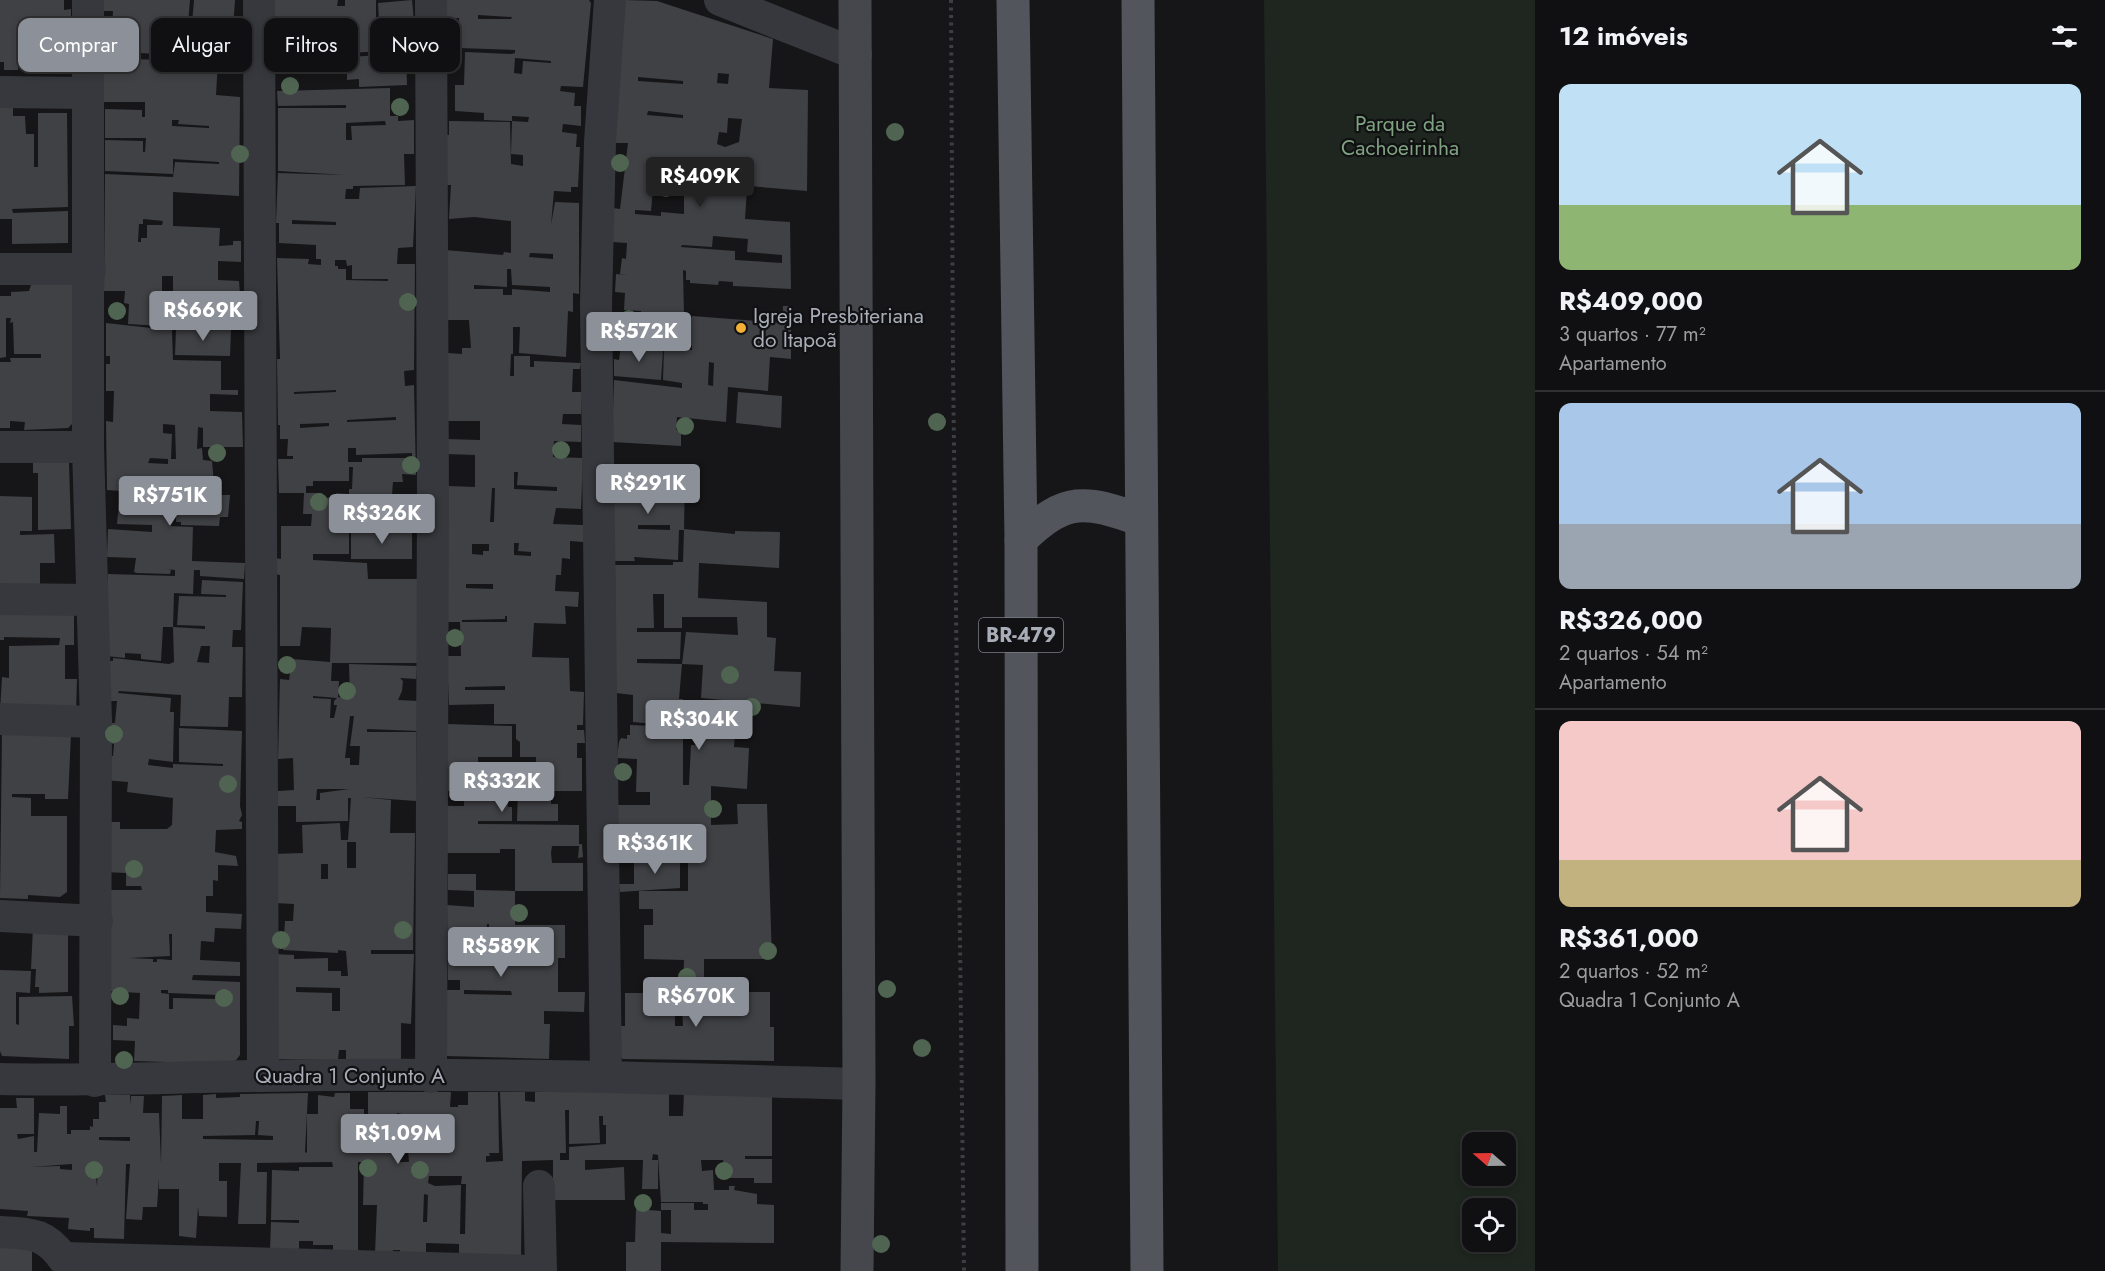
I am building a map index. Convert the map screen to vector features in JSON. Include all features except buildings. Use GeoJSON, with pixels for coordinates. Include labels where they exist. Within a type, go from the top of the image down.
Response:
{"type":"FeatureCollection","features":[{"type":"Feature","properties":{"kind":"main road","name":"BR-479"},"geometry":{"type":"LineString","coordinates":[[1013,0],[1021,540],[1022,1271]]}},
{"type":"Feature","properties":{"kind":"main road"},"geometry":{"type":"LineString","coordinates":[[1138,0],[1147,1271]]}},
{"type":"Feature","properties":{"kind":"main road"},"geometry":{"type":"LineString","coordinates":[[1021,540],[1041,519],[1074,505],[1104,506],[1141,520]]}},
{"type":"Feature","properties":{"kind":"street"},"geometry":{"type":"LineString","coordinates":[[88,0],[90,269],[88,447],[96,722],[95,1081]]}},
{"type":"Feature","properties":{"kind":"street"},"geometry":{"type":"LineString","coordinates":[[259,0],[263,1076]]}},
{"type":"Feature","properties":{"kind":"street"},"geometry":{"type":"LineString","coordinates":[[431,0],[433,507],[431,1077]]}},
{"type":"Feature","properties":{"kind":"street"},"geometry":{"type":"LineString","coordinates":[[606,1076],[596,304],[600,142],[610,0]]}},
{"type":"Feature","properties":{"kind":"street"},"geometry":{"type":"LineString","coordinates":[[720,0],[856,54]]}},
{"type":"Feature","properties":{"kind":"street"},"geometry":{"type":"LineString","coordinates":[[855,0],[860,1084],[857,1271]]}},
{"type":"Feature","properties":{"kind":"street"},"geometry":{"type":"LineString","coordinates":[[0,92],[88,93]]}},
{"type":"Feature","properties":{"kind":"street"},"geometry":{"type":"LineString","coordinates":[[0,269],[90,269]]}},
{"type":"Feature","properties":{"kind":"street"},"geometry":{"type":"LineString","coordinates":[[0,447],[88,447]]}},
{"type":"Feature","properties":{"kind":"street"},"geometry":{"type":"LineString","coordinates":[[0,599],[91,600]]}},
{"type":"Feature","properties":{"kind":"street"},"geometry":{"type":"LineString","coordinates":[[0,719],[96,722]]}},
{"type":"Feature","properties":{"kind":"street"},"geometry":{"type":"LineString","coordinates":[[0,916],[97,921]]}},
{"type":"Feature","properties":{"kind":"street","name":"Quadra 1 Conjunto A"},"geometry":{"type":"LineString","coordinates":[[0,1079],[95,1081],[263,1076],[606,1076],[860,1084]]}},
{"type":"Feature","properties":{"kind":"street"},"geometry":{"type":"LineString","coordinates":[[0,1232],[33,1234],[52,1243],[63,1264],[539,1271],[539,1186]]}},
{"type":"Feature","properties":{"kind":"path"},"geometry":{"type":"LineString","coordinates":[[951,0],[952,363],[964,1271]]}},
{"type":"Feature","properties":{"kind":"green space","name":"Parque da Cachoeirinha"},"geometry":{"type":"Polygon","coordinates":[[[1264,0],[1535,0],[1535,1271],[1278,1271],[1264,0]]]}},
{"type":"Feature","properties":{"kind":"place","name":"Igreja Presbiteriana do Itapoã"},"geometry":{"type":"Point","coordinates":[741,328]}}]}
